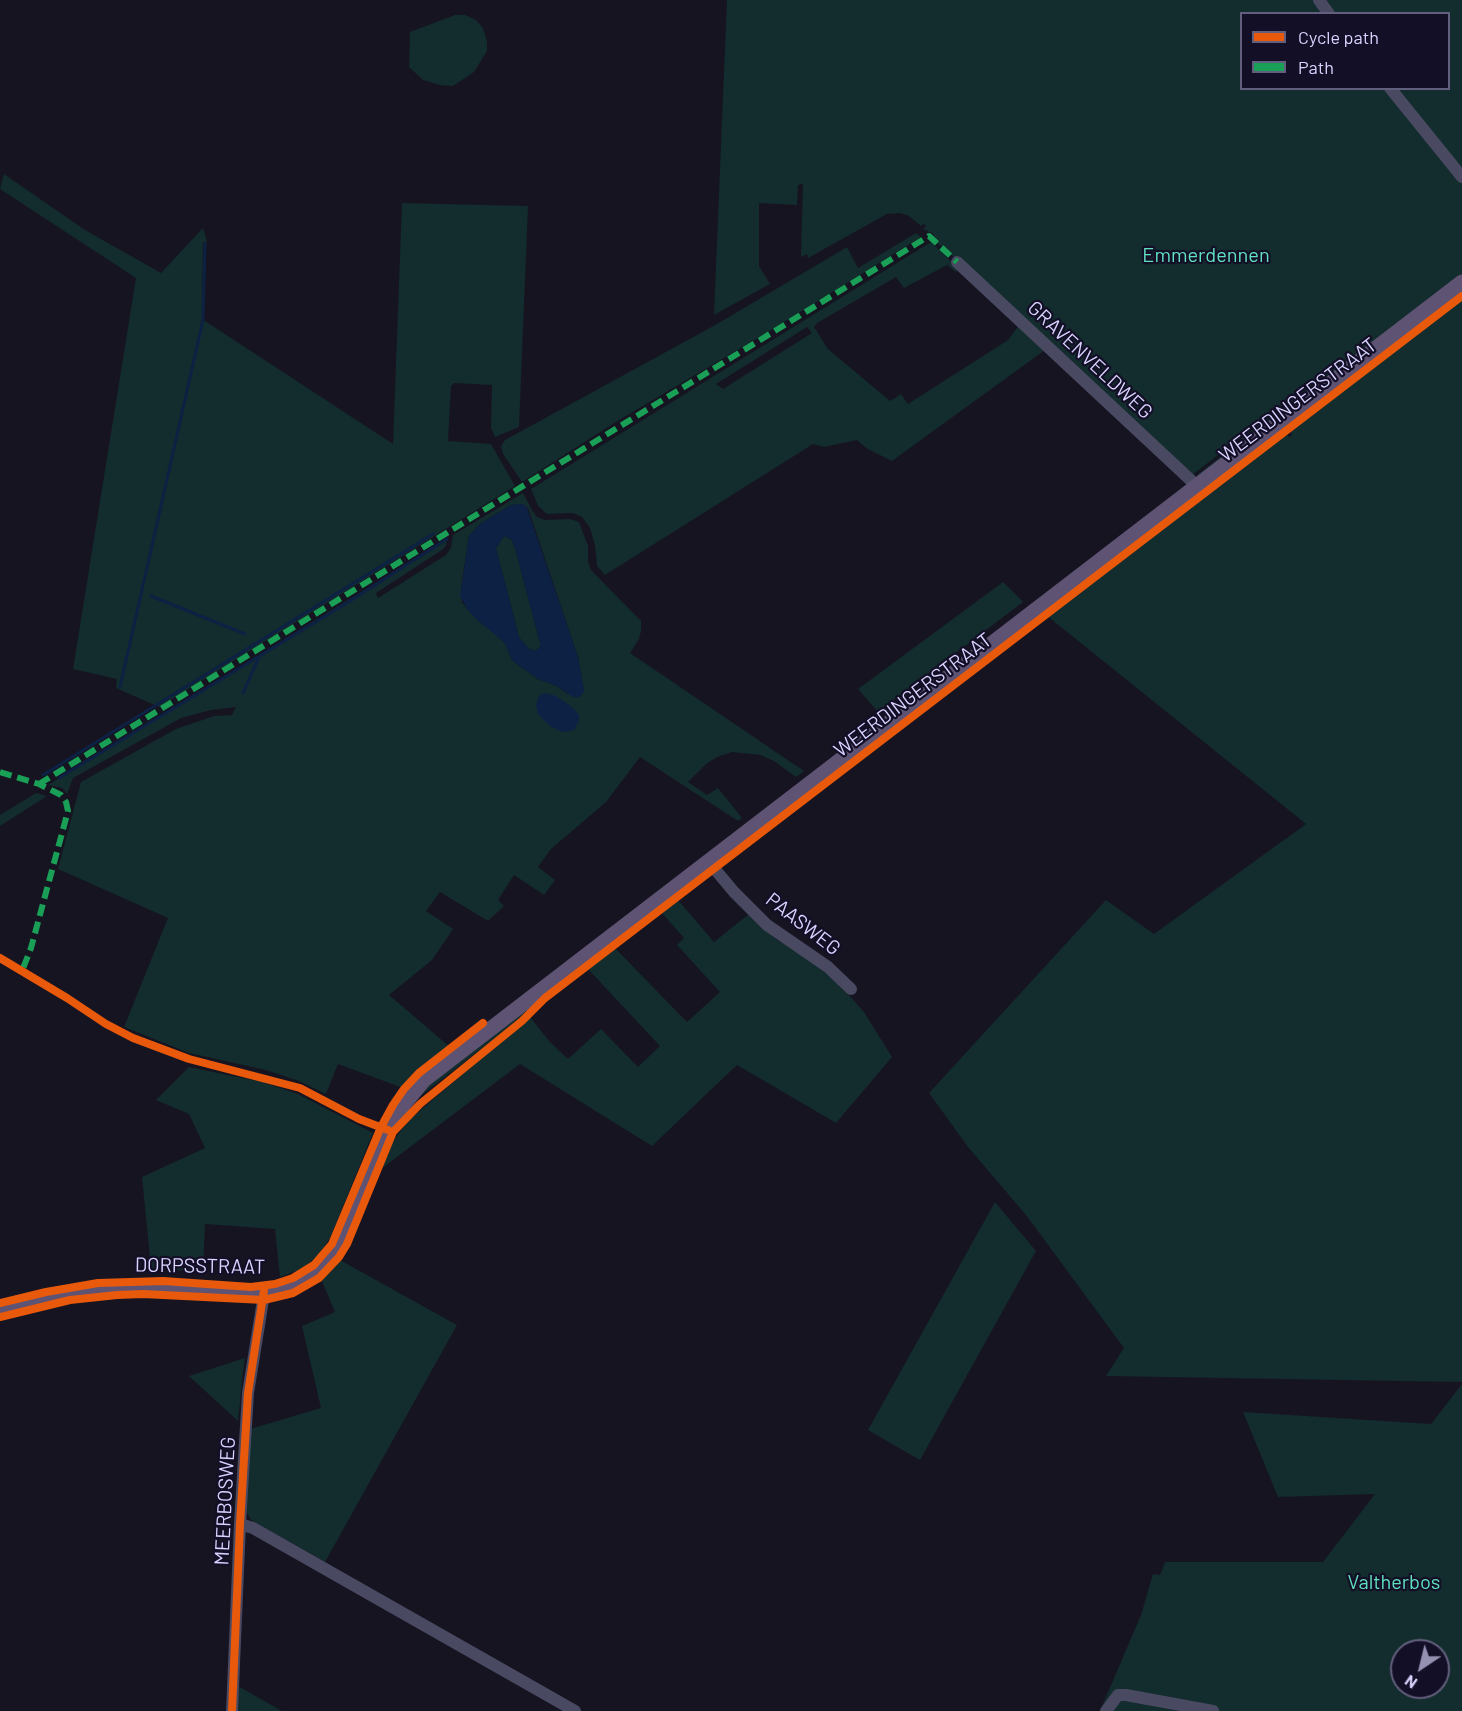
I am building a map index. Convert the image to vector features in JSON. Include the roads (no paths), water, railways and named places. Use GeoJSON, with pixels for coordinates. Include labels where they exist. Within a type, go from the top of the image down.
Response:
{"type":"FeatureCollection","features":[{"type":"Feature","properties":{"kind":"main road","name":"WEERDINGERSTRAAT"},"geometry":{"type":"LineString","coordinates":[[387,1129],[424,1080],[1462,282]]}},
{"type":"Feature","properties":{"kind":"main road","name":"DORPSSTRAAT"},"geometry":{"type":"LineString","coordinates":[[0,1309],[96,1288],[143,1287],[264,1294],[304,1280],[330,1256],[346,1230],[387,1129]]}},
{"type":"Feature","properties":{"kind":"street"},"geometry":{"type":"LineString","coordinates":[[1392,90],[1462,177]]}},
{"type":"Feature","properties":{"kind":"street","name":"GRAVENVELDWEG"},"geometry":{"type":"LineString","coordinates":[[957,262],[1197,486]]}},
{"type":"Feature","properties":{"kind":"street","name":"PAASWEG"},"geometry":{"type":"LineString","coordinates":[[708,861],[734,892],[767,925],[828,967],[852,989]]}},
{"type":"Feature","properties":{"kind":"street","name":"MEERBOSWEG"},"geometry":{"type":"LineString","coordinates":[[232,1711],[248,1393],[264,1294]]}},
{"type":"Feature","properties":{"kind":"street","name":"MEERBOSWEG"},"geometry":{"type":"LineString","coordinates":[[240,1524],[253,1528],[575,1711]]}},
{"type":"Feature","properties":{"kind":"street"},"geometry":{"type":"LineString","coordinates":[[1106,1711],[1118,1695],[1126,1695],[1213,1711]]}},
{"type":"Feature","properties":{"kind":"water"},"geometry":{"type":"Polygon","coordinates":[[[511,505],[525,505],[527,508],[578,657],[584,691],[580,697],[573,697],[557,686],[538,679],[512,660],[504,642],[476,619],[460,596],[469,536],[480,524],[511,505]],[[504,536],[496,548],[519,637],[529,649],[536,651],[540,643],[511,539],[504,536]]]}},
{"type":"Feature","properties":{"kind":"water"},"geometry":{"type":"Polygon","coordinates":[[[545,693],[556,696],[579,715],[579,721],[574,730],[562,732],[550,726],[538,714],[536,705],[539,696],[545,693]]]}},
{"type":"Feature","properties":{"kind":"waterway"},"geometry":{"type":"LineString","coordinates":[[120,687],[203,320],[205,244]]}},
{"type":"Feature","properties":{"kind":"waterway"},"geometry":{"type":"LineString","coordinates":[[43,775],[433,534]]}},
{"type":"Feature","properties":{"kind":"waterway"},"geometry":{"type":"LineString","coordinates":[[59,778],[350,601],[447,539]]}},
{"type":"Feature","properties":{"kind":"waterway"},"geometry":{"type":"LineString","coordinates":[[151,596],[245,634]]}},
{"type":"Feature","properties":{"kind":"waterway"},"geometry":{"type":"LineString","coordinates":[[243,693],[259,657]]}},
{"type":"Feature","properties":{"kind":"park label","name":"Emmerdennen"},"geometry":{"type":"Point","coordinates":[1206,255]}},
{"type":"Feature","properties":{"kind":"park label","name":"Valtherbos"},"geometry":{"type":"Point","coordinates":[1394,1582]}}]}
